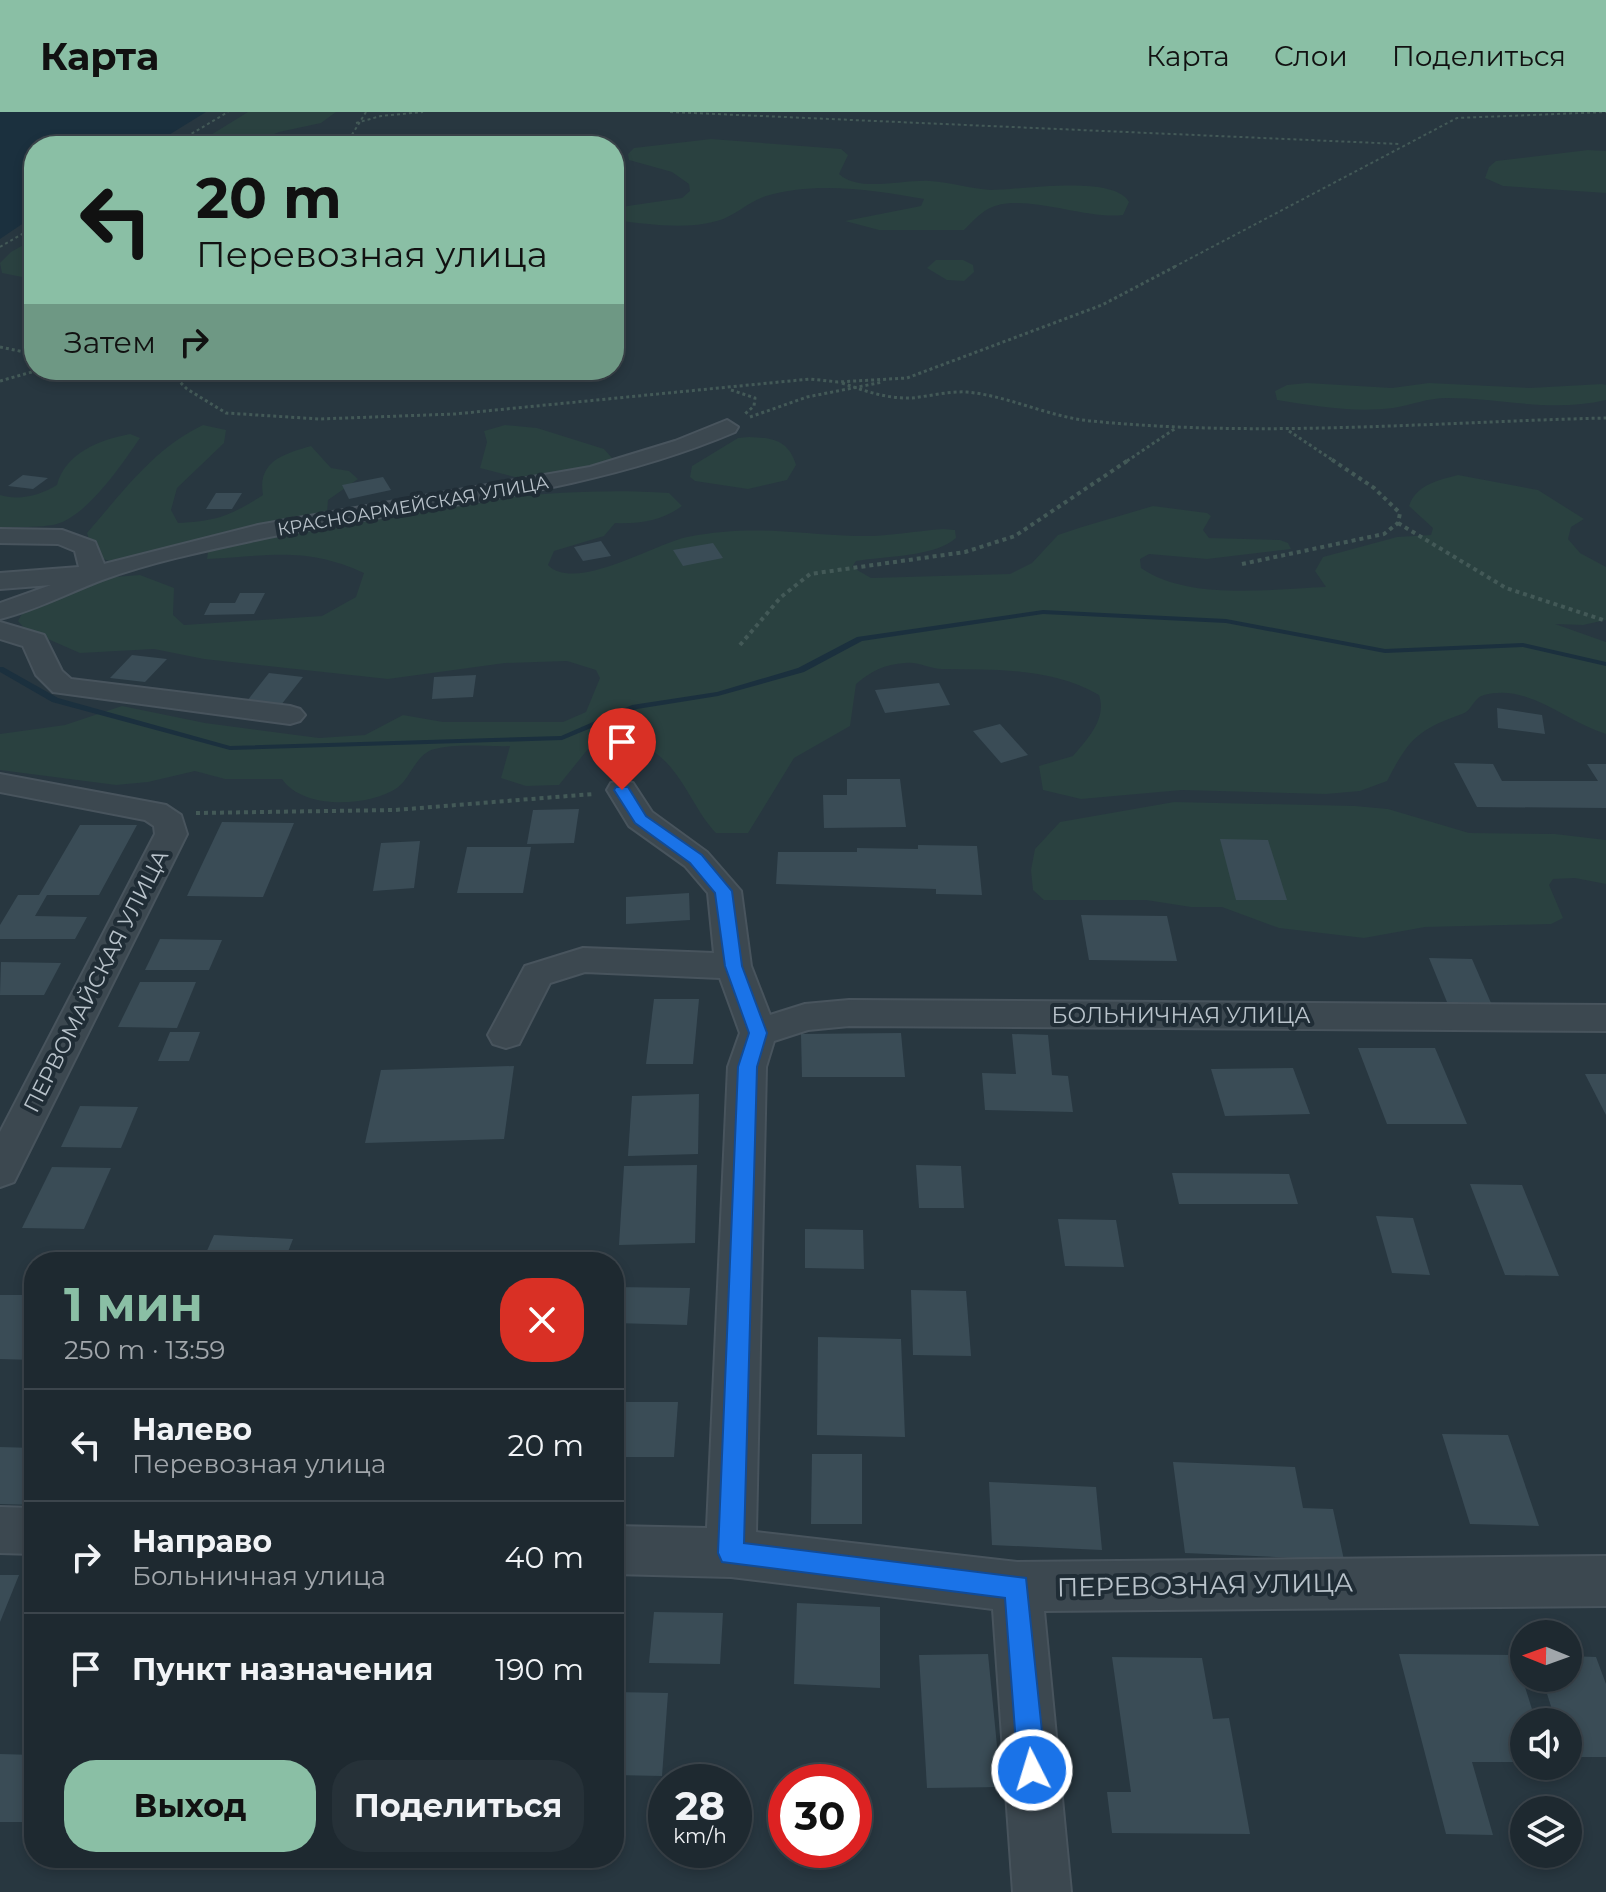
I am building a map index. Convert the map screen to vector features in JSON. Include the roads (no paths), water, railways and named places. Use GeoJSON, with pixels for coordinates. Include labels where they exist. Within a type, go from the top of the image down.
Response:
{"type":"FeatureCollection","features":[{"type":"Feature","properties":{"kind":"street","name":"КРАСНОАРМЕЙСКАЯ УЛИЦА"},"geometry":{"type":"LineString","coordinates":[[0,611],[51,594],[94,574],[240,537],[357,514],[523,488],[635,464],[680,450],[727,427]]}},
{"type":"Feature","properties":{"kind":"street"},"geometry":{"type":"LineString","coordinates":[[0,581],[94,574],[86,547],[62,537],[2,538]]}},
{"type":"Feature","properties":{"kind":"street"},"geometry":{"type":"LineString","coordinates":[[0,630],[34,641],[50,675],[63,686],[290,715]]}},
{"type":"Feature","properties":{"kind":"street","name":"ПЕРВОМАЙСКАЯ УЛИЦА"},"geometry":{"type":"LineString","coordinates":[[0,783],[163,823],[0,1171]]}},
{"type":"Feature","properties":{"kind":"street"},"geometry":{"type":"LineString","coordinates":[[622,790],[640,819],[696,859],[724,891],[733,966],[758,1033],[747,1067],[731,1553]]}},
{"type":"Feature","properties":{"kind":"street"},"geometry":{"type":"LineString","coordinates":[[506,1035],[537,975],[583,960],[733,966]]}},
{"type":"Feature","properties":{"kind":"street","name":"БОЛЬНИЧНАЯ УЛИЦА"},"geometry":{"type":"LineString","coordinates":[[758,1033],[805,1017],[849,1013],[1606,1018]]}},
{"type":"Feature","properties":{"kind":"street"},"geometry":{"type":"LineString","coordinates":[[0,1530],[24,1531]]}},
{"type":"Feature","properties":{"kind":"street","name":"ПЕРЕВОЗНАЯ УЛИЦА"},"geometry":{"type":"LineString","coordinates":[[624,1550],[731,1553],[1017,1587],[1606,1581]]}},
{"type":"Feature","properties":{"kind":"street"},"geometry":{"type":"LineString","coordinates":[[1017,1587],[1042,1892]]}},
{"type":"Feature","properties":{"kind":"water"},"geometry":{"type":"Polygon","coordinates":[[[0,112],[206,112],[167,136],[24,136],[24,223],[0,239],[0,112]]]}},
{"type":"Feature","properties":{"kind":"waterway"},"geometry":{"type":"LineString","coordinates":[[0,669],[55,700],[230,748],[562,738],[635,707],[718,694],[801,670],[860,639],[1043,612],[1226,621],[1385,651],[1523,645],[1606,664]]}}]}
